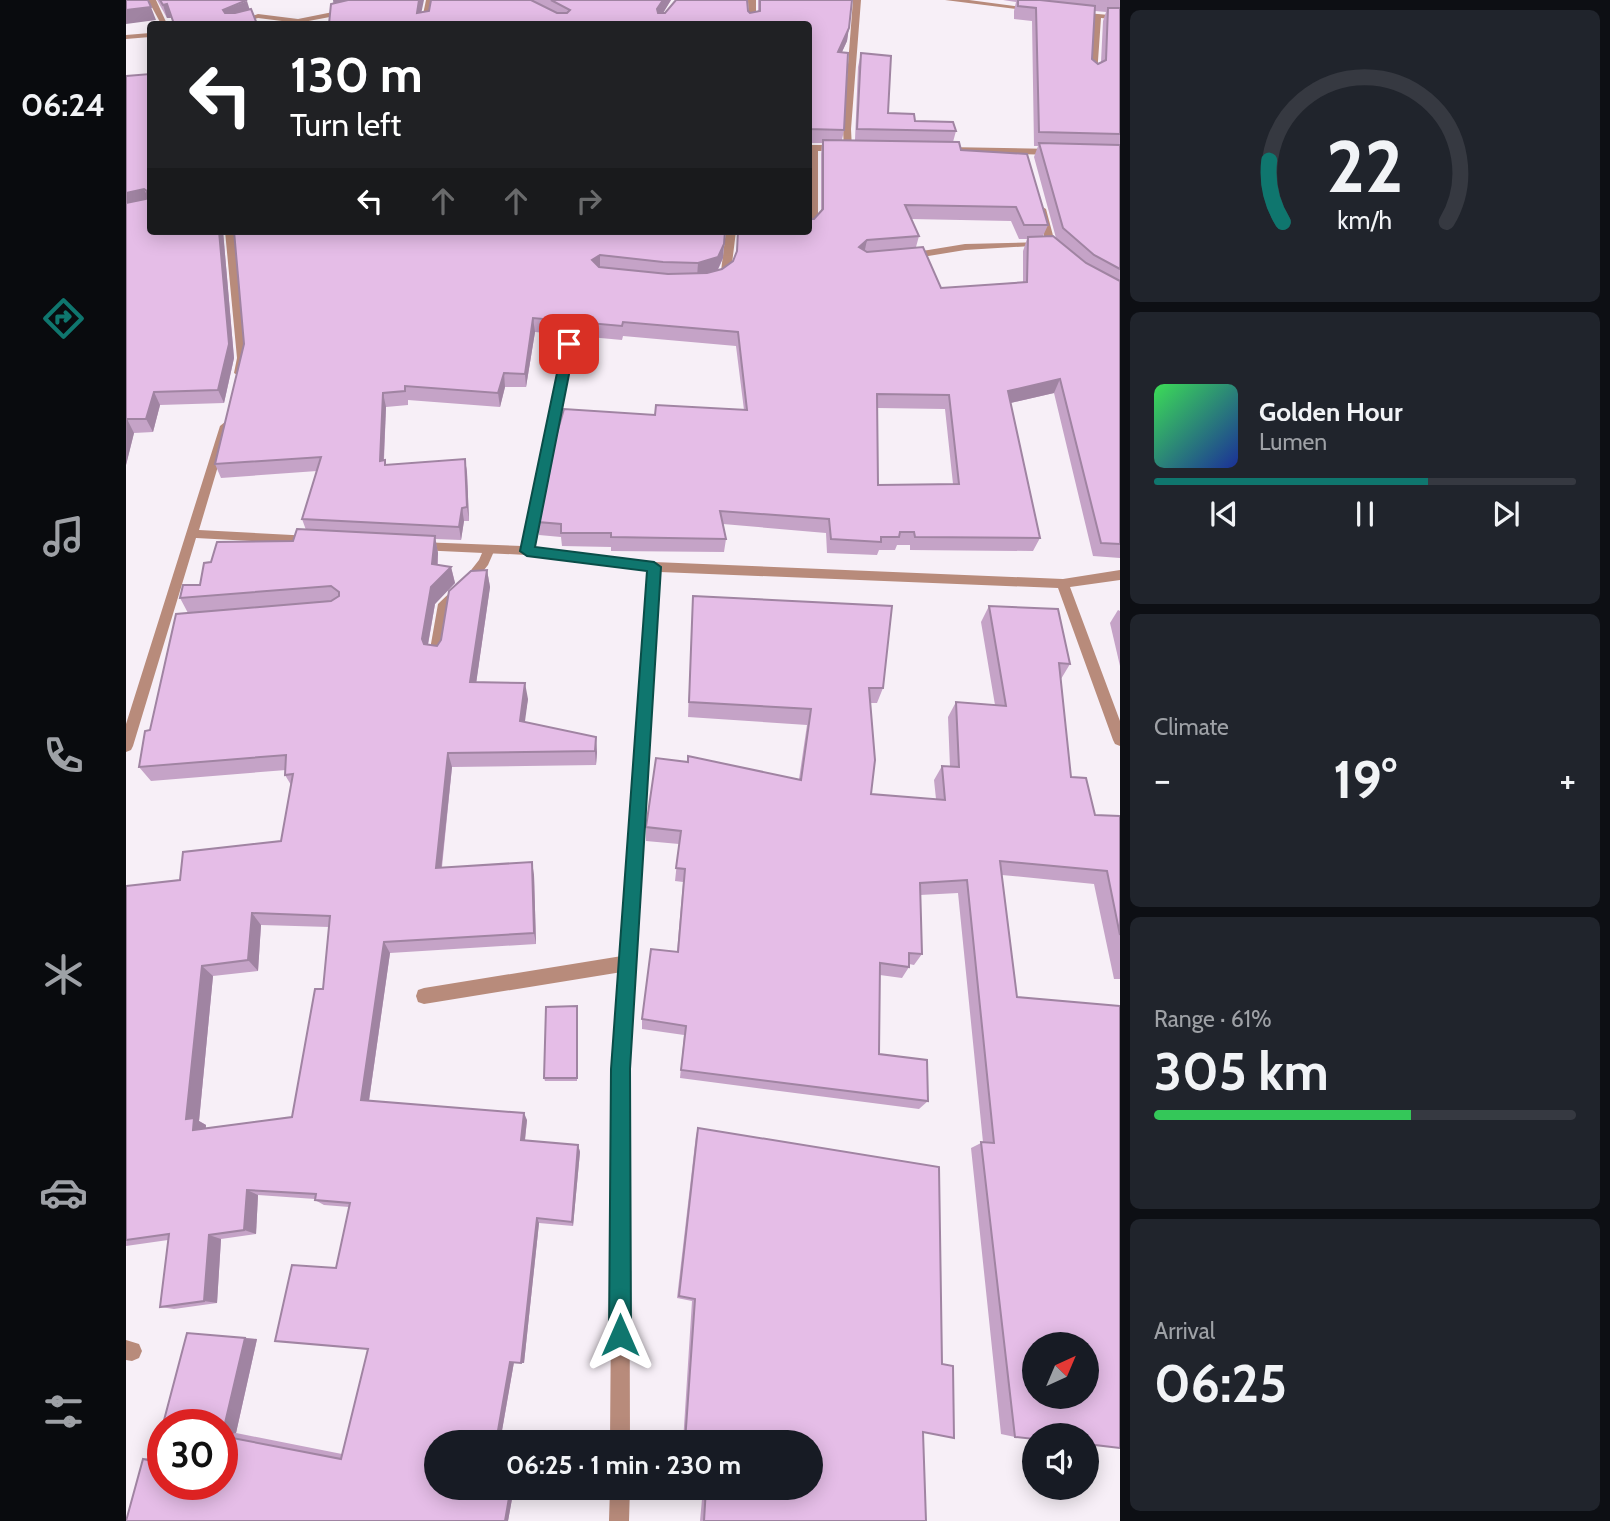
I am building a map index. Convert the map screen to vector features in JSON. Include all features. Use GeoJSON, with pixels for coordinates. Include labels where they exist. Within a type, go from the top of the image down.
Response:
{"type":"FeatureCollection","features":[{"type":"Feature","properties":{"kind":"street"},"geometry":{"type":"LineString","coordinates":[[152,0],[162,21]]}},
{"type":"Feature","properties":{"kind":"street"},"geometry":{"type":"LineString","coordinates":[[425,21],[430,0]]}},
{"type":"Feature","properties":{"kind":"street"},"geometry":{"type":"LineString","coordinates":[[752,0],[753,21]]}},
{"type":"Feature","properties":{"kind":"street"},"geometry":{"type":"LineString","coordinates":[[848,149],[847,129],[857,0]]}},
{"type":"Feature","properties":{"kind":"street"},"geometry":{"type":"LineString","coordinates":[[949,0],[1007,3],[1047,11]]}},
{"type":"Feature","properties":{"kind":"street"},"geometry":{"type":"LineString","coordinates":[[309,21],[359,9]]}},
{"type":"Feature","properties":{"kind":"street"},"geometry":{"type":"LineString","coordinates":[[1072,13],[1120,18]]}},
{"type":"Feature","properties":{"kind":"street"},"geometry":{"type":"LineString","coordinates":[[242,21],[258,16],[298,21]]}},
{"type":"Feature","properties":{"kind":"street"},"geometry":{"type":"LineString","coordinates":[[1094,73],[1097,16]]}},
{"type":"Feature","properties":{"kind":"street"},"geometry":{"type":"LineString","coordinates":[[126,37],[147,35]]}},
{"type":"Feature","properties":{"kind":"street"},"geometry":{"type":"LineString","coordinates":[[812,148],[862,149]]}},
{"type":"Feature","properties":{"kind":"street"},"geometry":{"type":"LineString","coordinates":[[929,150],[1065,152]]}},
{"type":"Feature","properties":{"kind":"street"},"geometry":{"type":"LineString","coordinates":[[1024,151],[1027,164]]}},
{"type":"Feature","properties":{"kind":"street"},"geometry":{"type":"LineString","coordinates":[[812,186],[812,224]]}},
{"type":"Feature","properties":{"kind":"street"},"geometry":{"type":"LineString","coordinates":[[1040,204],[1051,244],[1065,257]]}},
{"type":"Feature","properties":{"kind":"street"},"geometry":{"type":"LineString","coordinates":[[230,235],[242,358],[236,390]]}},
{"type":"Feature","properties":{"kind":"street"},"geometry":{"type":"LineString","coordinates":[[709,280],[720,278],[726,272],[731,235]]}},
{"type":"Feature","properties":{"kind":"street"},"geometry":{"type":"LineString","coordinates":[[898,257],[965,247],[1051,244]]}},
{"type":"Feature","properties":{"kind":"street"},"geometry":{"type":"LineString","coordinates":[[527,551],[569,344]]}},
{"type":"Feature","properties":{"kind":"street"},"geometry":{"type":"LineString","coordinates":[[126,746],[172,624],[193,534],[229,416]]}},
{"type":"Feature","properties":{"kind":"street"},"geometry":{"type":"LineString","coordinates":[[193,534],[328,541]]}},
{"type":"Feature","properties":{"kind":"street"},"geometry":{"type":"LineString","coordinates":[[408,545],[527,551],[654,567],[1063,584],[1120,575]]}},
{"type":"Feature","properties":{"kind":"street"},"geometry":{"type":"LineString","coordinates":[[436,655],[444,604],[468,582],[484,562],[489,550]]}},
{"type":"Feature","properties":{"kind":"street"},"geometry":{"type":"LineString","coordinates":[[620,1430],[621,1069],[654,567]]}},
{"type":"Feature","properties":{"kind":"street"},"geometry":{"type":"LineString","coordinates":[[1063,584],[1120,740]]}},
{"type":"Feature","properties":{"kind":"street"},"geometry":{"type":"LineString","coordinates":[[424,996],[628,963]]}},
{"type":"Feature","properties":{"kind":"street"},"geometry":{"type":"LineString","coordinates":[[620,1500],[620,1521]]}},
{"type":"Feature","properties":{"kind":"building"},"geometry":{"type":"Polygon","coordinates":[[[126,0],[148,0],[151,7],[126,10],[126,0]]]}},
{"type":"Feature","properties":{"kind":"building"},"geometry":{"type":"Polygon","coordinates":[[[160,0],[247,0],[223,10],[225,13],[235,13],[251,9],[256,21],[173,21],[167,4],[163,5],[160,0]]]}},
{"type":"Feature","properties":{"kind":"building"},"geometry":{"type":"Polygon","coordinates":[[[348,0],[419,0],[417,13],[429,11],[431,0],[531,0],[557,13],[567,13],[570,10],[551,0],[663,0],[657,9],[658,13],[665,13],[676,0],[747,0],[750,13],[760,11],[760,0],[852,0],[849,28],[838,52],[848,53],[844,130],[812,129],[812,21],[329,21],[331,4],[348,0]]]}},
{"type":"Feature","properties":{"kind":"building"},"geometry":{"type":"Polygon","coordinates":[[[1018,0],[1095,6],[1092,59],[1098,64],[1106,60],[1108,8],[1120,8],[1120,134],[1039,132],[1036,8],[1018,6],[1018,0]]]}},
{"type":"Feature","properties":{"kind":"building"},"geometry":{"type":"Polygon","coordinates":[[[861,53],[891,56],[888,113],[914,114],[915,121],[953,122],[956,131],[857,129],[861,53]]]}},
{"type":"Feature","properties":{"kind":"building"},"geometry":{"type":"Polygon","coordinates":[[[147,74],[147,191],[144,189],[126,193],[126,76],[147,74]]]}},
{"type":"Feature","properties":{"kind":"building"},"geometry":{"type":"Polygon","coordinates":[[[823,140],[959,142],[961,150],[1027,154],[1048,225],[1024,225],[1016,207],[905,205],[919,236],[867,240],[859,247],[867,252],[923,247],[941,288],[1027,282],[1028,237],[1053,236],[1086,263],[1120,281],[1120,544],[1101,543],[1060,379],[1008,391],[1040,538],[915,537],[914,532],[900,532],[899,537],[881,537],[881,542],[831,539],[829,519],[720,511],[726,539],[611,537],[611,533],[561,533],[561,524],[538,522],[551,454],[564,409],[655,415],[656,405],[747,410],[738,332],[623,322],[622,326],[533,318],[525,374],[504,373],[498,393],[405,386],[405,391],[383,393],[380,461],[385,460],[385,465],[465,459],[467,507],[462,508],[459,527],[302,519],[321,457],[215,464],[244,344],[234,235],[725,235],[718,257],[698,263],[600,255],[592,260],[599,267],[668,274],[707,273],[722,269],[733,261],[737,251],[738,235],[812,235],[814,219],[823,209],[823,140]],[[877,394],[878,485],[959,484],[949,395],[877,394]]]}},
{"type":"Feature","properties":{"kind":"building"},"geometry":{"type":"Polygon","coordinates":[[[1039,143],[1120,145],[1120,269],[1094,255],[1063,228],[1039,143]]]}},
{"type":"Feature","properties":{"kind":"building"},"geometry":{"type":"Polygon","coordinates":[[[147,191],[147,235],[219,235],[229,344],[218,390],[154,392],[146,419],[127,419],[126,424],[126,203],[146,199],[147,191]]]}},
{"type":"Feature","properties":{"kind":"building"},"geometry":{"type":"Polygon","coordinates":[[[297,529],[435,536],[432,564],[451,567],[431,587],[422,639],[424,644],[437,646],[441,640],[449,591],[471,571],[487,570],[470,682],[525,683],[520,721],[596,737],[595,751],[448,753],[436,868],[532,862],[534,933],[384,942],[361,1100],[524,1113],[521,1140],[578,1145],[572,1222],[537,1218],[521,1363],[510,1362],[498,1430],[424,1430],[424,1500],[509,1500],[505,1521],[126,1521],[143,1459],[147,1460],[147,1500],[238,1500],[238,1439],[341,1459],[368,1349],[275,1341],[292,1265],[336,1268],[350,1203],[315,1200],[316,1194],[247,1190],[244,1230],[209,1235],[204,1301],[160,1307],[169,1234],[126,1240],[126,886],[180,880],[183,852],[281,841],[293,774],[285,775],[286,755],[139,767],[145,731],[150,730],[176,614],[331,601],[339,596],[339,592],[331,586],[180,598],[183,585],[200,585],[204,563],[211,562],[217,542],[293,541],[297,529]],[[252,913],[248,960],[202,966],[186,1119],[194,1118],[193,1130],[292,1117],[315,989],[323,989],[330,916],[252,913]]]}},
{"type":"Feature","properties":{"kind":"building"},"geometry":{"type":"Polygon","coordinates":[[[693,596],[892,606],[883,688],[869,688],[875,760],[871,794],[945,800],[942,766],[959,767],[956,702],[1006,706],[989,606],[1058,609],[1070,664],[1059,663],[1071,777],[1086,778],[1095,815],[1120,816],[1120,935],[1107,871],[1000,861],[1017,997],[1120,1006],[1120,1448],[1099,1445],[1099,1423],[1022,1423],[1022,1438],[1015,1437],[981,1142],[994,1143],[967,880],[920,883],[922,954],[909,953],[909,967],[880,963],[879,1054],[927,1060],[928,1101],[681,1070],[686,1026],[642,1019],[651,949],[678,952],[685,869],[676,868],[681,831],[646,827],[656,758],[688,762],[688,756],[801,780],[811,709],[689,702],[693,596]]]}},
{"type":"Feature","properties":{"kind":"building"},"geometry":{"type":"Polygon","coordinates":[[[577,1006],[577,1078],[544,1078],[546,1007],[577,1006]]]}},
{"type":"Feature","properties":{"kind":"building"},"geometry":{"type":"Polygon","coordinates":[[[698,1128],[939,1167],[942,1364],[953,1366],[954,1438],[923,1432],[926,1521],[704,1521],[705,1500],[823,1500],[823,1430],[686,1430],[695,1299],[679,1296],[698,1128]]]}},
{"type":"Feature","properties":{"kind":"building"},"geometry":{"type":"Polygon","coordinates":[[[187,1333],[245,1338],[228,1409],[167,1409],[187,1333]]]}},
{"type":"Feature","properties":{"kind":"route"},"geometry":{"type":"LineString","coordinates":[[569,344],[527,551],[654,567],[621,1069],[620,1335]]}}]}
